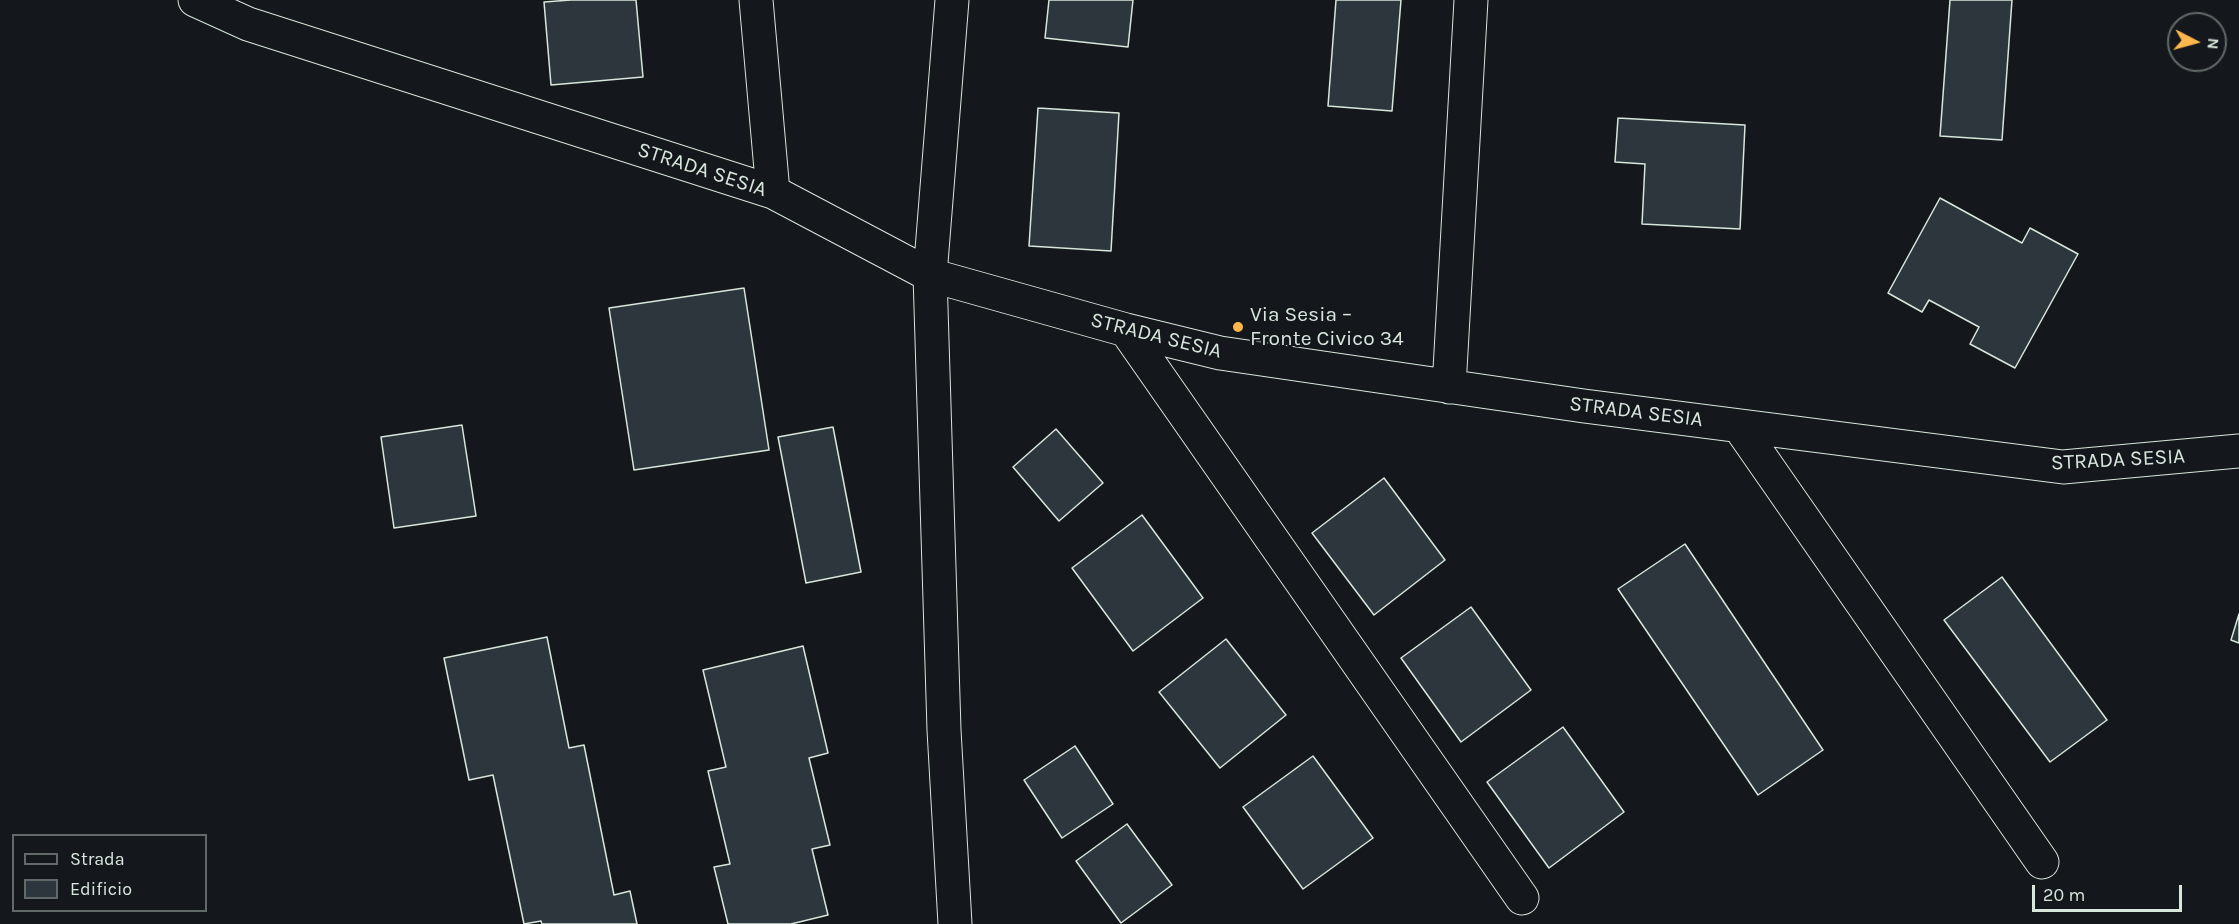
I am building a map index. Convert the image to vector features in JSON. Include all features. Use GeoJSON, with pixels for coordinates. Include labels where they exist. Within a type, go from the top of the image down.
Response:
{"type":"FeatureCollection","features":[{"type":"Feature","properties":{"kind":"street","name":"STRADA SESIA"},"geometry":{"type":"LineString","coordinates":[[195,0],[248,24],[772,192],[930,275],[1126,330],[1220,353],[1449,387],[2063,467],[2239,452]]}},
{"type":"Feature","properties":{"kind":"street"},"geometry":{"type":"LineString","coordinates":[[756,0],[772,192]]}},
{"type":"Feature","properties":{"kind":"street"},"geometry":{"type":"LineString","coordinates":[[952,0],[930,275],[944,730],[955,924]]}},
{"type":"Feature","properties":{"kind":"street"},"geometry":{"type":"LineString","coordinates":[[1449,387],[1471,0]]}},
{"type":"Feature","properties":{"kind":"street"},"geometry":{"type":"LineString","coordinates":[[1126,330],[1522,898]]}},
{"type":"Feature","properties":{"kind":"street"},"geometry":{"type":"LineString","coordinates":[[1739,426],[2042,862]]}},
{"type":"Feature","properties":{"kind":"building"},"geometry":{"type":"Polygon","coordinates":[[[636,0],[643,77],[551,85],[544,2],[636,0]]]}},
{"type":"Feature","properties":{"kind":"building"},"geometry":{"type":"Polygon","coordinates":[[[1049,0],[1133,0],[1128,47],[1045,38],[1049,0]]]}},
{"type":"Feature","properties":{"kind":"building"},"geometry":{"type":"Polygon","coordinates":[[[1336,0],[1401,0],[1392,111],[1328,106],[1336,0]]]}},
{"type":"Feature","properties":{"kind":"building"},"geometry":{"type":"Polygon","coordinates":[[[1950,0],[2012,0],[2002,140],[1940,136],[1950,0]]]}},
{"type":"Feature","properties":{"kind":"building"},"geometry":{"type":"Polygon","coordinates":[[[1038,108],[1119,113],[1111,251],[1029,246],[1038,108]]]}},
{"type":"Feature","properties":{"kind":"building"},"geometry":{"type":"Polygon","coordinates":[[[1618,118],[1745,125],[1740,229],[1642,224],[1645,164],[1615,162],[1618,118]]]}},
{"type":"Feature","properties":{"kind":"building"},"geometry":{"type":"Polygon","coordinates":[[[1940,198],[2022,243],[2030,228],[2078,254],[2015,368],[1970,344],[1979,327],[1929,300],[1922,312],[1888,293],[1940,198]]]}},
{"type":"Feature","properties":{"kind":"building"},"geometry":{"type":"Polygon","coordinates":[[[744,288],[769,450],[634,470],[609,308],[744,288]]]}},
{"type":"Feature","properties":{"kind":"building"},"geometry":{"type":"Polygon","coordinates":[[[462,425],[476,516],[394,528],[381,437],[462,425]]]}},
{"type":"Feature","properties":{"kind":"building"},"geometry":{"type":"Polygon","coordinates":[[[833,427],[861,572],[806,583],[778,437],[833,427]]]}},
{"type":"Feature","properties":{"kind":"building"},"geometry":{"type":"Polygon","coordinates":[[[1056,429],[1103,483],[1059,521],[1013,467],[1056,429]]]}},
{"type":"Feature","properties":{"kind":"building"},"geometry":{"type":"Polygon","coordinates":[[[1384,478],[1445,560],[1374,615],[1312,533],[1384,478]]]}},
{"type":"Feature","properties":{"kind":"building"},"geometry":{"type":"Polygon","coordinates":[[[1142,515],[1203,598],[1133,651],[1072,568],[1142,515]]]}},
{"type":"Feature","properties":{"kind":"building"},"geometry":{"type":"Polygon","coordinates":[[[1685,544],[1823,750],[1758,795],[1618,589],[1685,544]]]}},
{"type":"Feature","properties":{"kind":"building"},"geometry":{"type":"Polygon","coordinates":[[[2002,577],[2107,720],[2050,762],[1944,620],[2002,577]]]}},
{"type":"Feature","properties":{"kind":"building"},"geometry":{"type":"Polygon","coordinates":[[[1471,607],[1531,690],[1461,742],[1401,658],[1471,607]]]}},
{"type":"Feature","properties":{"kind":"building"},"geometry":{"type":"Polygon","coordinates":[[[2239,614],[2239,643],[2231,640],[2239,614]]]}},
{"type":"Feature","properties":{"kind":"building"},"geometry":{"type":"Polygon","coordinates":[[[547,637],[569,748],[584,745],[614,895],[630,891],[637,924],[542,924],[541,921],[524,924],[493,775],[469,780],[444,658],[547,637]]]}},
{"type":"Feature","properties":{"kind":"building"},"geometry":{"type":"Polygon","coordinates":[[[1226,639],[1286,715],[1220,768],[1159,692],[1226,639]]]}},
{"type":"Feature","properties":{"kind":"building"},"geometry":{"type":"Polygon","coordinates":[[[803,646],[828,753],[809,758],[830,845],[812,849],[828,915],[791,924],[728,924],[714,867],[730,864],[708,771],[726,767],[703,670],[803,646]]]}},
{"type":"Feature","properties":{"kind":"building"},"geometry":{"type":"Polygon","coordinates":[[[1563,727],[1624,812],[1549,868],[1487,782],[1563,727]]]}},
{"type":"Feature","properties":{"kind":"building"},"geometry":{"type":"Polygon","coordinates":[[[1075,746],[1113,804],[1062,838],[1024,780],[1075,746]]]}},
{"type":"Feature","properties":{"kind":"building"},"geometry":{"type":"Polygon","coordinates":[[[1313,756],[1373,838],[1303,889],[1243,807],[1313,756]]]}},
{"type":"Feature","properties":{"kind":"building"},"geometry":{"type":"Polygon","coordinates":[[[1127,824],[1172,885],[1121,923],[1076,861],[1127,824]]]}},
{"type":"Feature","properties":{"kind":"place","name":"Via Sesia – Fronte Civico 34"},"geometry":{"type":"Point","coordinates":[1238,327]}}]}
